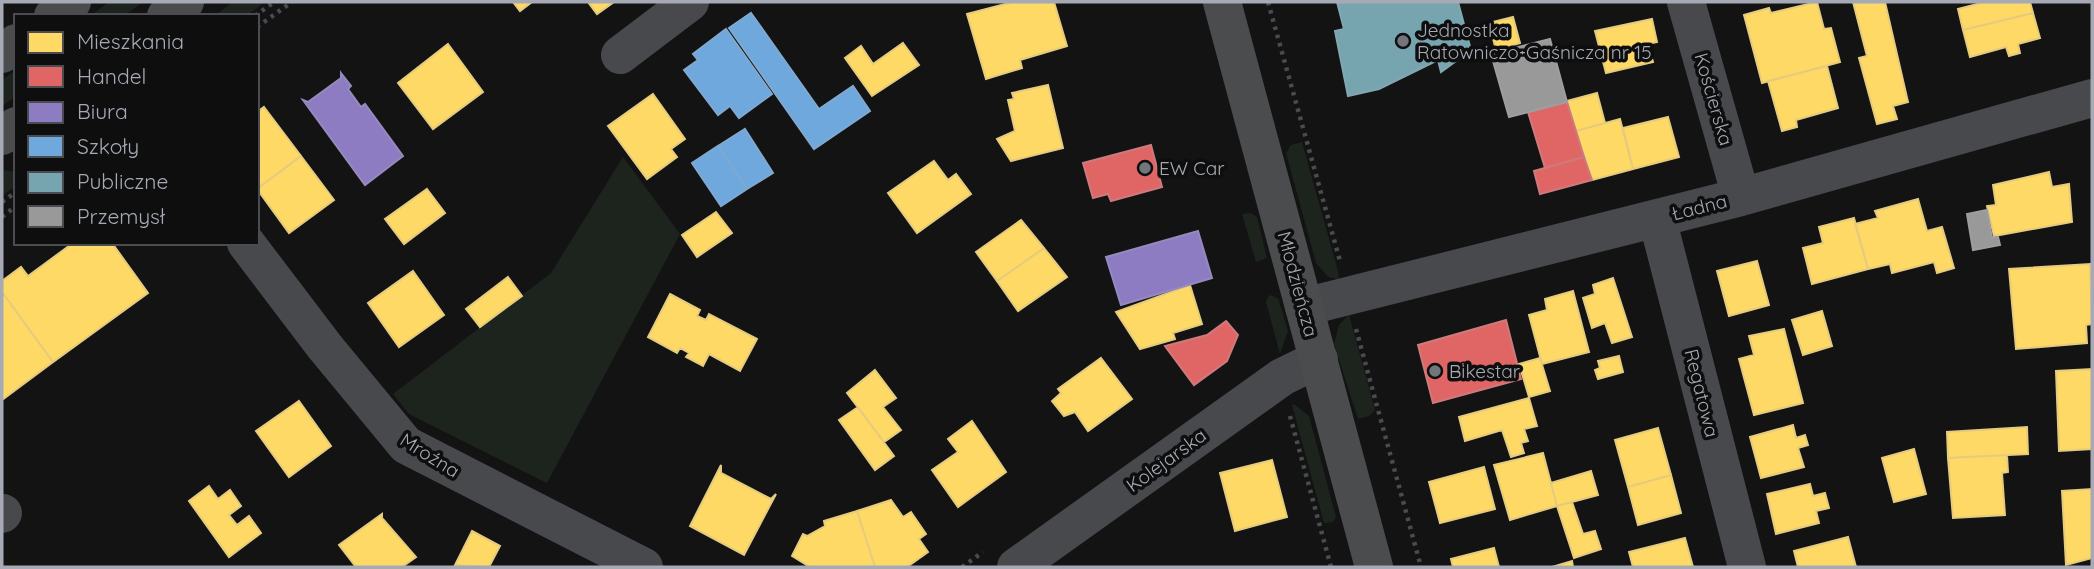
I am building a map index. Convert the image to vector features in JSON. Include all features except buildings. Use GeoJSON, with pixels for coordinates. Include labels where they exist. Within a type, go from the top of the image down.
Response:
{"type":"FeatureCollection","features":[{"type":"Feature","properties":{"kind":"main road"},"geometry":{"type":"LineString","coordinates":[[56,14],[72,2]]}},
{"type":"Feature","properties":{"kind":"main road"},"geometry":{"type":"LineString","coordinates":[[169,14],[185,2]]}},
{"type":"Feature","properties":{"kind":"main road","name":"Młodzieńcza"},"geometry":{"type":"LineString","coordinates":[[1222,2],[1374,567]]}},
{"type":"Feature","properties":{"kind":"street"},"geometry":{"type":"LineString","coordinates":[[620,55],[690,2]]}},
{"type":"Feature","properties":{"kind":"street","name":"Kościerska"},"geometry":{"type":"LineString","coordinates":[[1686,2],[1741,197]]}},
{"type":"Feature","properties":{"kind":"street","name":"Ładna"},"geometry":{"type":"LineString","coordinates":[[1304,307],[1741,197],[2092,98]]}},
{"type":"Feature","properties":{"kind":"street","name":"Regatowa"},"geometry":{"type":"LineString","coordinates":[[1657,218],[1747,567]]}},
{"type":"Feature","properties":{"kind":"street","name":"Mroźna"},"geometry":{"type":"LineString","coordinates":[[248,245],[383,419],[407,445],[644,567]]}},
{"type":"Feature","properties":{"kind":"street","name":"Kolejarska"},"geometry":{"type":"LineString","coordinates":[[1016,567],[1282,377],[1319,359]]}},
{"type":"Feature","properties":{"kind":"path"},"geometry":{"type":"LineString","coordinates":[[258,14],[274,2]]}},
{"type":"Feature","properties":{"kind":"path"},"geometry":{"type":"LineString","coordinates":[[259,26],[292,2]]}},
{"type":"Feature","properties":{"kind":"path"},"geometry":{"type":"LineString","coordinates":[[1268,2],[1341,265]]}},
{"type":"Feature","properties":{"kind":"path"},"geometry":{"type":"LineString","coordinates":[[1355,325],[1420,567]]}},
{"type":"Feature","properties":{"kind":"path"},"geometry":{"type":"LineString","coordinates":[[1286,404],[1331,567]]}},
{"type":"Feature","properties":{"kind":"shaded area"},"geometry":{"type":"Polygon","coordinates":[[[109,2],[143,2],[127,14],[93,14],[109,2]]]}},
{"type":"Feature","properties":{"kind":"shaded area"},"geometry":{"type":"Polygon","coordinates":[[[233,2],[265,2],[249,14],[217,14],[233,2]]]}},
{"type":"Feature","properties":{"kind":"shaded area"},"geometry":{"type":"Polygon","coordinates":[[[14,71],[14,97],[2,106],[2,80],[14,71]]]}},
{"type":"Feature","properties":{"kind":"shaded area"},"geometry":{"type":"Polygon","coordinates":[[[1302,142],[1339,279],[1328,277],[1316,263],[1286,153],[1291,145],[1302,142]]]}},
{"type":"Feature","properties":{"kind":"shaded area"},"geometry":{"type":"Polygon","coordinates":[[[623,157],[680,234],[547,483],[409,414],[393,394],[551,273],[623,157]]]}},
{"type":"Feature","properties":{"kind":"shaded area"},"geometry":{"type":"Polygon","coordinates":[[[4,170],[14,172],[14,187],[2,196],[4,170]]]}},
{"type":"Feature","properties":{"kind":"shaded area"},"geometry":{"type":"Polygon","coordinates":[[[1251,213],[1257,217],[1267,258],[1256,262],[1242,214],[1251,213]]]}},
{"type":"Feature","properties":{"kind":"shaded area"},"geometry":{"type":"Polygon","coordinates":[[[1269,295],[1278,298],[1288,331],[1280,354],[1266,302],[1269,295]]]}},
{"type":"Feature","properties":{"kind":"shaded area"},"geometry":{"type":"Polygon","coordinates":[[[1349,315],[1375,410],[1369,416],[1358,419],[1334,344],[1339,325],[1349,315]]]}},
{"type":"Feature","properties":{"kind":"shaded area"},"geometry":{"type":"Polygon","coordinates":[[[1292,405],[1309,416],[1336,517],[1333,522],[1324,523],[1292,405]]]}},
{"type":"Feature","properties":{"kind":"place","name":"Jednostka Ratowniczo-Gaśnicza nr 15"},"geometry":{"type":"Point","coordinates":[1403,41]}},
{"type":"Feature","properties":{"kind":"place","name":"EW Car"},"geometry":{"type":"Point","coordinates":[1145,168]}},
{"type":"Feature","properties":{"kind":"place","name":"Bikestar"},"geometry":{"type":"Point","coordinates":[1435,371]}}]}
